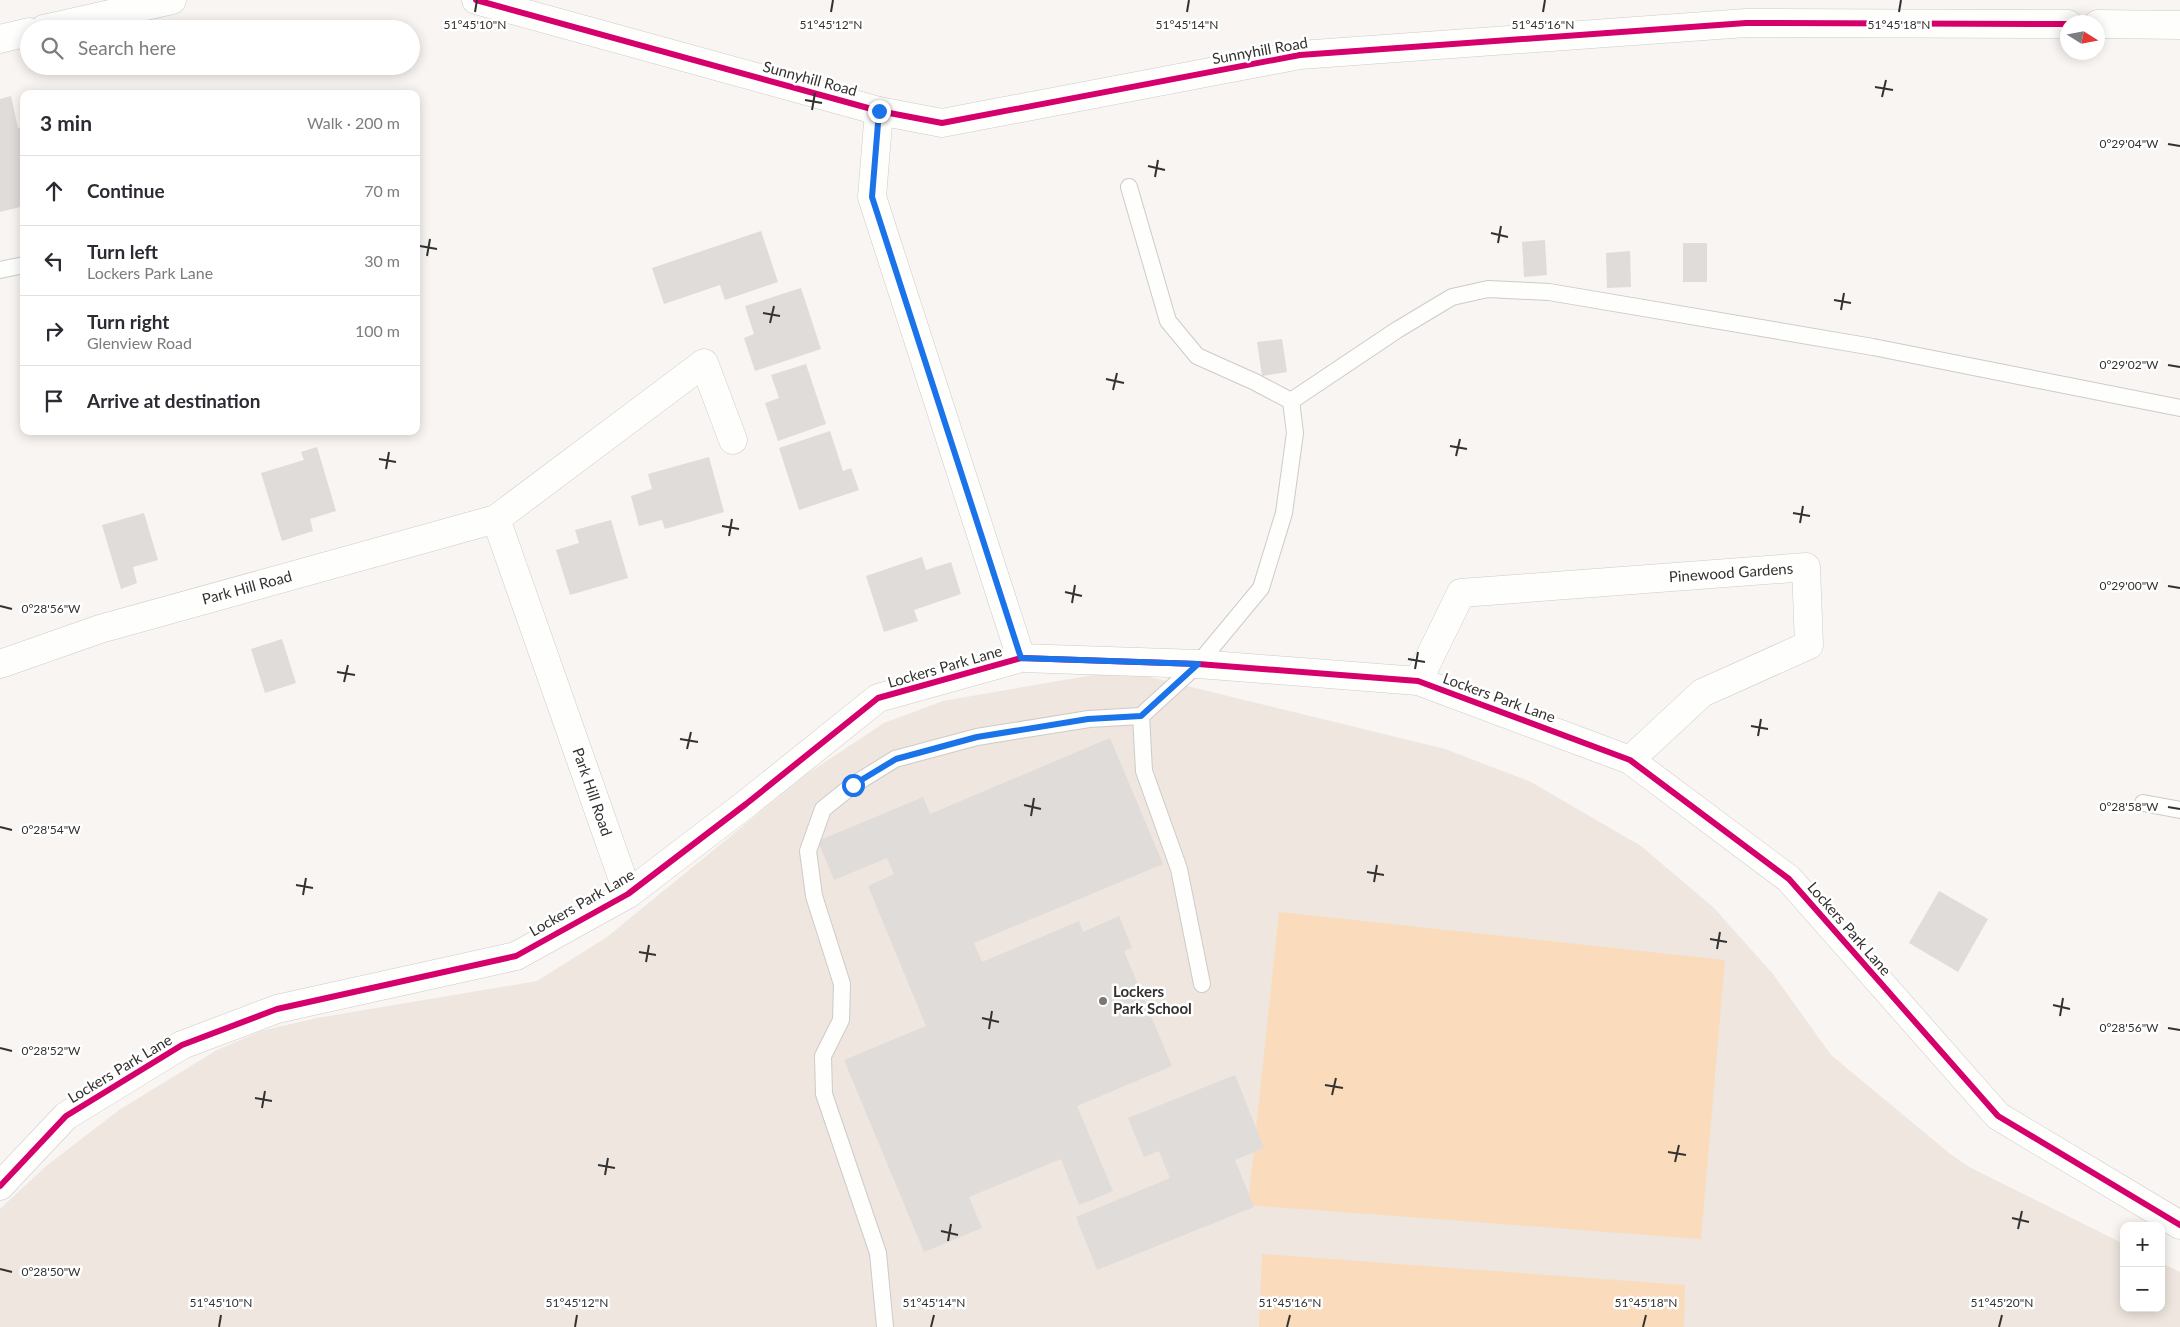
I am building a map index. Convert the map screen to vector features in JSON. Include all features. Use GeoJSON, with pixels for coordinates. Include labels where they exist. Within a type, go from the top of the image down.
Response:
{"type":"FeatureCollection","features":[{"type":"Feature","properties":{"kind":"street"},"geometry":{"type":"LineString","coordinates":[[84,20],[172,0]]}},
{"type":"Feature","properties":{"kind":"street","name":"Sunnyhill Road"},"geometry":{"type":"LineString","coordinates":[[476,0],[879,111],[942,123],[1310,54],[1746,23],[2060,24]]}},
{"type":"Feature","properties":{"kind":"street"},"geometry":{"type":"LineString","coordinates":[[2105,24],[2180,25]]}},
{"type":"Feature","properties":{"kind":"street"},"geometry":{"type":"LineString","coordinates":[[0,39],[20,34]]}},
{"type":"Feature","properties":{"kind":"street"},"geometry":{"type":"LineString","coordinates":[[879,111],[872,197],[1021,658]]}},
{"type":"Feature","properties":{"kind":"street","name":"Park Hill Road"},"geometry":{"type":"LineString","coordinates":[[0,664],[100,629],[496,520],[704,363],[732,440]]}},
{"type":"Feature","properties":{"kind":"street","name":"Park Hill Road"},"geometry":{"type":"LineString","coordinates":[[496,520],[628,894]]}},
{"type":"Feature","properties":{"kind":"street","name":"Pinewood Gardens"},"geometry":{"type":"LineString","coordinates":[[1418,682],[1461,592],[1806,567],[1809,645],[1702,693],[1630,760]]}},
{"type":"Feature","properties":{"kind":"street","name":"Lockers Park Lane"},"geometry":{"type":"LineString","coordinates":[[0,1186],[66,1116],[182,1046],[277,1009],[516,956],[628,894],[746,804],[878,698],[1021,658],[1198,664],[1418,682],[1630,760],[1789,879],[1998,1116],[2180,1225]]}},
{"type":"Feature","properties":{"kind":"lane"},"geometry":{"type":"LineString","coordinates":[[1129,187],[1168,321],[1197,356],[1255,382],[1291,401]]}},
{"type":"Feature","properties":{"kind":"lane"},"geometry":{"type":"LineString","coordinates":[[0,270],[20,266]]}},
{"type":"Feature","properties":{"kind":"lane"},"geometry":{"type":"LineString","coordinates":[[1291,401],[1397,330],[1452,297],[1488,289],[1549,292],[1874,347],[2180,408]]}},
{"type":"Feature","properties":{"kind":"lane"},"geometry":{"type":"LineString","coordinates":[[885,1327],[878,1253],[824,1094],[823,1056],[841,1020],[842,984],[814,896],[808,851],[824,810],[853,785],[896,759],[977,737],[1088,719],[1141,716],[1198,664],[1261,588],[1284,513],[1295,433],[1291,401]]}},
{"type":"Feature","properties":{"kind":"lane"},"geometry":{"type":"LineString","coordinates":[[1141,716],[1144,772],[1178,869],[1202,984]]}},
{"type":"Feature","properties":{"kind":"lane"},"geometry":{"type":"LineString","coordinates":[[2143,803],[2180,810]]}},
{"type":"Feature","properties":{"kind":"shaded area","name":"Lockers Park School"},"geometry":{"type":"Polygon","coordinates":[[[1122,670],[1445,749],[1531,782],[1641,846],[1714,908],[1773,974],[1831,1055],[1949,1153],[1969,1167],[2120,1242],[2120,1312],[2165,1312],[2165,1265],[2180,1272],[2180,1327],[0,1327],[0,1209],[45,1167],[119,1110],[217,1050],[261,1031],[317,1018],[537,981],[607,937],[807,774],[884,723],[943,701],[1122,670]]]}},
{"type":"Feature","properties":{"kind":"shaded area"},"geometry":{"type":"Polygon","coordinates":[[[1279,912],[1725,960],[1701,1239],[1248,1205],[1279,912]]]}},
{"type":"Feature","properties":{"kind":"shaded area"},"geometry":{"type":"Polygon","coordinates":[[[1262,1254],[1685,1285],[1684,1327],[1259,1327],[1262,1254]]]}},
{"type":"Feature","properties":{"kind":"building"},"geometry":{"type":"Polygon","coordinates":[[[11,96],[18,128],[20,128],[20,207],[0,212],[0,99],[11,96]]]}},
{"type":"Feature","properties":{"kind":"building"},"geometry":{"type":"Polygon","coordinates":[[[761,231],[778,282],[725,300],[720,285],[664,304],[652,268],[761,231]]]}},
{"type":"Feature","properties":{"kind":"building"},"geometry":{"type":"Polygon","coordinates":[[[1545,240],[1547,275],[1524,277],[1522,242],[1545,240]]]}},
{"type":"Feature","properties":{"kind":"building"},"geometry":{"type":"Polygon","coordinates":[[[1683,243],[1707,243],[1707,282],[1683,282],[1683,243]]]}},
{"type":"Feature","properties":{"kind":"building"},"geometry":{"type":"Polygon","coordinates":[[[1630,251],[1631,287],[1607,288],[1606,253],[1630,251]]]}},
{"type":"Feature","properties":{"kind":"building"},"geometry":{"type":"Polygon","coordinates":[[[801,288],[821,349],[755,371],[744,338],[754,334],[745,306],[801,288]]]}},
{"type":"Feature","properties":{"kind":"building"},"geometry":{"type":"Polygon","coordinates":[[[1282,339],[1287,372],[1262,376],[1257,342],[1282,339]]]}},
{"type":"Feature","properties":{"kind":"building"},"geometry":{"type":"Polygon","coordinates":[[[806,364],[826,424],[778,441],[765,403],[779,398],[771,375],[806,364]]]}},
{"type":"Feature","properties":{"kind":"building"},"geometry":{"type":"Polygon","coordinates":[[[830,431],[843,471],[851,468],[859,490],[799,510],[779,448],[830,431]]]}},
{"type":"Feature","properties":{"kind":"building"},"geometry":{"type":"Polygon","coordinates":[[[317,447],[336,511],[310,519],[313,531],[282,541],[261,473],[304,460],[301,452],[317,447]]]}},
{"type":"Feature","properties":{"kind":"building"},"geometry":{"type":"Polygon","coordinates":[[[709,457],[724,512],[665,529],[662,520],[639,526],[631,496],[652,489],[648,474],[709,457]]]}},
{"type":"Feature","properties":{"kind":"building"},"geometry":{"type":"Polygon","coordinates":[[[144,513],[158,560],[133,567],[137,583],[121,589],[102,525],[144,513]]]}},
{"type":"Feature","properties":{"kind":"building"},"geometry":{"type":"Polygon","coordinates":[[[611,520],[628,578],[570,595],[556,550],[579,543],[575,530],[611,520]]]}},
{"type":"Feature","properties":{"kind":"building"},"geometry":{"type":"Polygon","coordinates":[[[922,557],[926,570],[951,562],[961,594],[914,610],[918,621],[884,632],[866,576],[922,557]]]}},
{"type":"Feature","properties":{"kind":"building"},"geometry":{"type":"Polygon","coordinates":[[[282,639],[296,683],[265,693],[251,649],[282,639]]]}},
{"type":"Feature","properties":{"kind":"building"},"geometry":{"type":"Polygon","coordinates":[[[1110,738],[1163,864],[974,943],[982,962],[1079,921],[1083,932],[1119,916],[1132,948],[1124,951],[1172,1066],[1077,1106],[1113,1191],[1079,1205],[1061,1159],[969,1197],[982,1228],[924,1252],[844,1060],[926,1026],[868,886],[894,874],[887,858],[834,880],[818,841],[923,797],[930,814],[1110,738]]]}},
{"type":"Feature","properties":{"kind":"building"},"geometry":{"type":"Polygon","coordinates":[[[1939,891],[1988,919],[1958,972],[1909,943],[1939,891]]]}},
{"type":"Feature","properties":{"kind":"building"},"geometry":{"type":"Polygon","coordinates":[[[1235,1075],[1264,1148],[1235,1160],[1254,1207],[1097,1270],[1076,1217],[1170,1178],[1159,1151],[1144,1157],[1128,1118],[1235,1075]]]}},
{"type":"Feature","properties":{"kind":"cycle path"},"geometry":{"type":"LineString","coordinates":[[476,0],[879,111],[942,123],[1300,55],[1746,23],[2060,24]]}},
{"type":"Feature","properties":{"kind":"cycle path"},"geometry":{"type":"LineString","coordinates":[[0,1186],[66,1116],[182,1045],[277,1009],[516,956],[628,894],[746,804],[878,698],[1021,658],[1198,664],[1418,681],[1630,760],[1789,879],[1998,1116],[2180,1225]]}},
{"type":"Feature","properties":{"kind":"place","name":"Lockers Park School"},"geometry":{"type":"Point","coordinates":[1103,1001]}},
{"type":"Feature","properties":{"kind":"route"},"geometry":{"type":"LineString","coordinates":[[853,785],[896,759],[977,737],[1088,719],[1141,716],[1198,664],[1021,658],[872,197],[879,111]]}}]}
